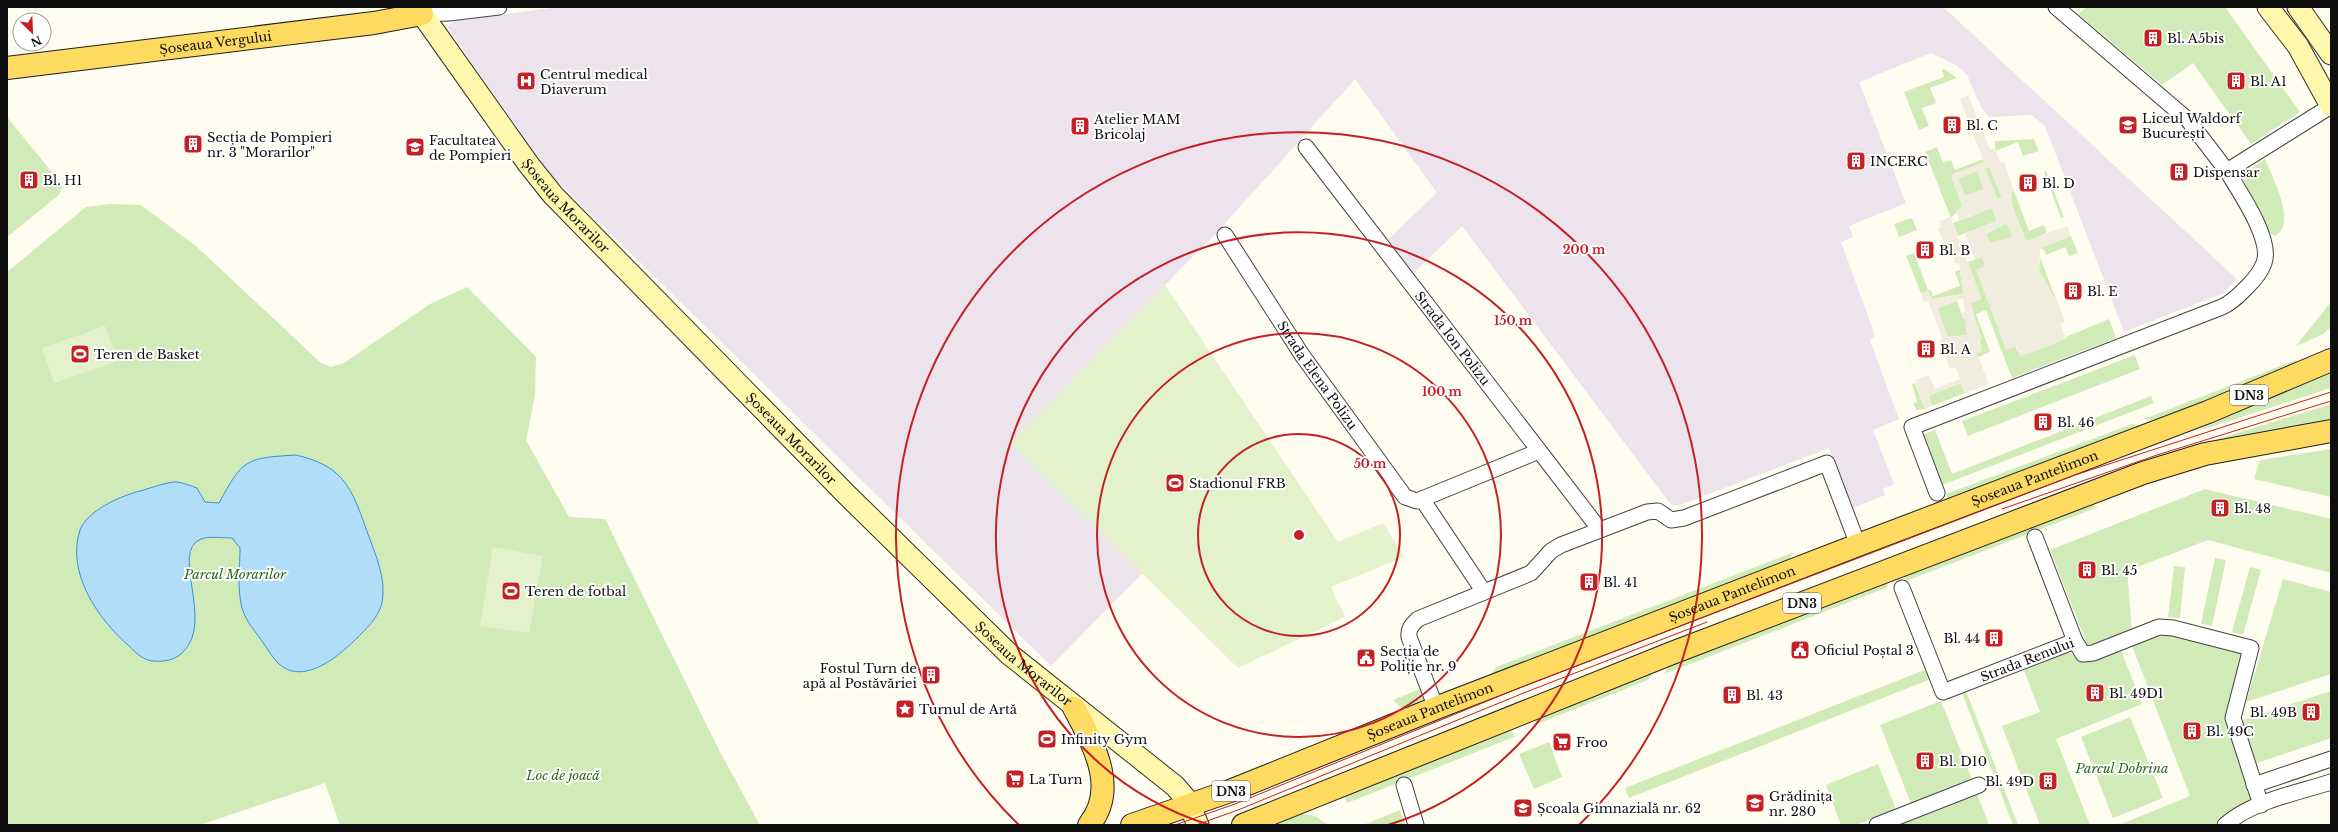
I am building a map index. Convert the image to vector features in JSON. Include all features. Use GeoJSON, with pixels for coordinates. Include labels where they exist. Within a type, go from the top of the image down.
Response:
{"type":"FeatureCollection","features":[{"type":"Feature","properties":{"kind":"main road"},"geometry":{"type":"LineString","coordinates":[[2268,7],[2298,46],[2331,106]]}},
{"type":"Feature","properties":{"kind":"main road"},"geometry":{"type":"LineString","coordinates":[[2298,7],[2331,54]]}},
{"type":"Feature","properties":{"kind":"main road","name":"Șoseaua Vergului"},"geometry":{"type":"LineString","coordinates":[[7,68],[374,23],[420,10]]}},
{"type":"Feature","properties":{"kind":"main road","name":"Șoseaua Morarilor"},"geometry":{"type":"LineString","coordinates":[[420,10],[529,165],[553,195],[913,561],[1009,654],[1074,708],[1168,780],[1184,795],[1194,815]]}},
{"type":"Feature","properties":{"kind":"main road"},"geometry":{"type":"LineString","coordinates":[[2298,375],[2331,352]]}},
{"type":"Feature","properties":{"kind":"main road","name":"Șoseaua Pantelimon"},"geometry":{"type":"LineString","coordinates":[[1132,825],[1194,815],[1436,708],[1858,544],[2208,412],[2331,360]]}},
{"type":"Feature","properties":{"kind":"main road","name":"DN3"},"geometry":{"type":"LineString","coordinates":[[1243,825],[1679,650],[2150,471],[2213,453],[2331,431]]}},
{"type":"Feature","properties":{"kind":"main road"},"geometry":{"type":"LineString","coordinates":[[1074,708],[1097,756],[1103,781],[1100,808],[1089,825]]}},
{"type":"Feature","properties":{"kind":"main road"},"geometry":{"type":"LineString","coordinates":[[1268,825],[1284,809]]}},
{"type":"Feature","properties":{"kind":"street"},"geometry":{"type":"LineString","coordinates":[[420,10],[449,14],[499,7]]}},
{"type":"Feature","properties":{"kind":"street"},"geometry":{"type":"LineString","coordinates":[[1937,493],[1912,427],[2222,307],[2235,299],[2250,284],[2264,262],[2265,250],[2257,225],[2227,171],[2188,120],[2056,7]]}},
{"type":"Feature","properties":{"kind":"street"},"geometry":{"type":"LineString","coordinates":[[2227,171],[2331,106]]}},
{"type":"Feature","properties":{"kind":"street","name":"Strada Ion Polizu"},"geometry":{"type":"LineString","coordinates":[[1306,147],[1600,530]]}},
{"type":"Feature","properties":{"kind":"street","name":"Strada Elena Polizu"},"geometry":{"type":"LineString","coordinates":[[1225,235],[1302,355],[1405,497],[1410,500],[1422,499]]}},
{"type":"Feature","properties":{"kind":"street"},"geometry":{"type":"LineString","coordinates":[[1484,592],[1422,499],[1539,451]]}},
{"type":"Feature","properties":{"kind":"street"},"geometry":{"type":"LineString","coordinates":[[1436,708],[1408,631],[1418,619],[1531,573],[1551,551],[1600,530],[1647,512],[1658,511],[1671,520],[1684,518],[1827,462],[1858,544]]}},
{"type":"Feature","properties":{"kind":"street","name":"Strada Renului"},"geometry":{"type":"LineString","coordinates":[[1902,588],[1943,692],[2074,641],[2035,537]]}},
{"type":"Feature","properties":{"kind":"street"},"geometry":{"type":"LineString","coordinates":[[2074,641],[2082,654],[2088,655],[2154,629],[2164,627],[2251,648],[2233,718],[2261,805]]}},
{"type":"Feature","properties":{"kind":"street"},"geometry":{"type":"LineString","coordinates":[[2254,785],[2331,759]]}},
{"type":"Feature","properties":{"kind":"street"},"geometry":{"type":"LineString","coordinates":[[2225,825],[2238,816],[2261,805],[2331,782]]}},
{"type":"Feature","properties":{"kind":"street"},"geometry":{"type":"LineString","coordinates":[[1404,785],[1416,825]]}},
{"type":"Feature","properties":{"kind":"street"},"geometry":{"type":"LineString","coordinates":[[1877,825],[1979,785]]}},
{"type":"Feature","properties":{"kind":"shaded area"},"geometry":{"type":"Polygon","coordinates":[[[559,7],[1943,7],[2237,279],[2224,293],[2124,332],[2045,126],[2032,115],[1989,117],[1981,107],[1967,75],[1956,65],[1931,53],[1859,82],[1906,203],[1849,226],[1853,237],[1841,242],[1875,335],[1870,341],[1899,419],[1873,430],[1894,484],[1883,489],[1885,495],[1853,508],[1829,448],[1680,505],[1673,505],[1668,501],[1462,226],[1413,274],[1387,240],[1437,193],[1355,79],[1219,230],[1010,443],[1143,573],[1051,666],[550,174],[447,27],[455,21],[559,7]]]}},
{"type":"Feature","properties":{"kind":"shaded area"},"geometry":{"type":"Polygon","coordinates":[[[1968,95],[1990,150],[1995,148],[2000,163],[2004,162],[2014,191],[2012,192],[2012,205],[2026,241],[2067,226],[2071,236],[2040,248],[2039,270],[2059,306],[2065,322],[2060,324],[2066,339],[2020,357],[2016,346],[2006,350],[1976,270],[1985,266],[1982,257],[1975,259],[1965,234],[1997,221],[1992,208],[1959,220],[1956,212],[1962,206],[1951,175],[1984,162],[1960,99],[1968,95]],[[1989,167],[1985,168],[1998,199],[2002,198],[1989,167]],[[1977,171],[1958,179],[1965,196],[1984,189],[1977,171]],[[2006,223],[1986,233],[1990,243],[2013,237],[2006,223]]]}},
{"type":"Feature","properties":{"kind":"shaded area"},"geometry":{"type":"Polygon","coordinates":[[[1950,217],[1982,299],[1971,303],[1972,311],[1982,339],[1978,341],[1982,351],[1977,354],[1989,384],[1965,393],[1960,383],[1929,396],[1932,406],[1925,409],[1915,380],[1929,375],[1935,389],[1960,379],[1955,367],[1950,369],[1939,340],[1943,339],[1928,301],[1924,302],[1921,293],[1928,291],[1932,299],[1963,294],[1959,263],[1956,264],[1949,246],[1945,247],[1938,228],[1941,227],[1939,221],[1950,217]],[[1963,298],[1937,309],[1948,337],[1967,335],[1965,319],[1963,319],[1961,313],[1965,312],[1963,298]]]}},
{"type":"Feature","properties":{"kind":"green space"},"geometry":{"type":"Polygon","coordinates":[[[2087,7],[2225,7],[2300,112],[2251,144],[2193,63],[2162,85],[2078,14],[2087,7]]]}},
{"type":"Feature","properties":{"kind":"green space"},"geometry":{"type":"Polygon","coordinates":[[[1945,69],[1957,78],[1930,88],[1936,103],[1922,108],[1929,126],[1919,130],[1904,92],[1944,77],[1942,70],[1945,69]]]}},
{"type":"Feature","properties":{"kind":"green space"},"geometry":{"type":"Polygon","coordinates":[[[7,117],[60,182],[62,188],[59,195],[7,237],[7,117]]]}},
{"type":"Feature","properties":{"kind":"green space"},"geometry":{"type":"Polygon","coordinates":[[[2034,139],[2039,151],[2023,156],[2018,142],[1995,151],[1995,141],[2034,139]]]}},
{"type":"Feature","properties":{"kind":"green space"},"geometry":{"type":"Polygon","coordinates":[[[1937,147],[1943,163],[1951,160],[1955,170],[1983,159],[1984,162],[1951,175],[1962,206],[1951,218],[1925,152],[1937,147]]]}},
{"type":"Feature","properties":{"kind":"green space"},"geometry":{"type":"Polygon","coordinates":[[[2265,159],[2277,188],[2284,211],[2284,221],[2281,230],[2275,236],[2270,233],[2241,175],[2265,159]]]}},
{"type":"Feature","properties":{"kind":"green space"},"geometry":{"type":"Polygon","coordinates":[[[1989,166],[2002,198],[1997,199],[1985,168],[1989,166]]]}},
{"type":"Feature","properties":{"kind":"green space"},"geometry":{"type":"Polygon","coordinates":[[[1977,171],[1984,189],[1965,196],[1958,179],[1977,171]]]}},
{"type":"Feature","properties":{"kind":"green space"},"geometry":{"type":"Polygon","coordinates":[[[2046,171],[2064,218],[2061,218],[2044,172],[2046,171]]]}},
{"type":"Feature","properties":{"kind":"green space"},"geometry":{"type":"Polygon","coordinates":[[[2014,191],[2029,231],[2044,225],[2047,233],[2026,241],[2012,205],[2012,192],[2014,191]]]}},
{"type":"Feature","properties":{"kind":"green space","name":"Parcul Morarilor"},"geometry":{"type":"Polygon","coordinates":[[[110,204],[141,205],[196,246],[321,363],[331,367],[344,363],[430,304],[467,287],[536,357],[535,395],[526,440],[569,517],[605,519],[720,752],[760,825],[340,825],[325,783],[200,825],[7,825],[7,272],[86,207],[110,204]]]}},
{"type":"Feature","properties":{"kind":"green space"},"geometry":{"type":"Polygon","coordinates":[[[1992,208],[1997,221],[1958,236],[1953,223],[1992,208]]]}},
{"type":"Feature","properties":{"kind":"green space"},"geometry":{"type":"Polygon","coordinates":[[[1912,218],[1917,230],[1899,237],[1894,224],[1912,218]]]}},
{"type":"Feature","properties":{"kind":"green space"},"geometry":{"type":"Polygon","coordinates":[[[2006,223],[2014,237],[1990,243],[1986,234],[2006,223]]]}},
{"type":"Feature","properties":{"kind":"green space"},"geometry":{"type":"Polygon","coordinates":[[[2071,236],[2078,253],[2069,256],[2065,247],[2046,255],[2044,250],[2040,248],[2071,236]]]}},
{"type":"Feature","properties":{"kind":"green space"},"geometry":{"type":"Polygon","coordinates":[[[1914,253],[1928,290],[1931,290],[1933,296],[1960,286],[1955,272],[1960,270],[1963,294],[1932,299],[1928,291],[1921,293],[1906,256],[1914,253]]]}},
{"type":"Feature","properties":{"kind":"green space"},"geometry":{"type":"Polygon","coordinates":[[[1982,257],[1986,267],[1977,270],[2020,356],[2109,319],[2116,338],[2012,378],[1986,310],[1976,314],[1990,352],[1978,357],[1977,353],[1982,351],[1971,303],[1981,299],[1968,262],[1982,257]]]}},
{"type":"Feature","properties":{"kind":"green space"},"geometry":{"type":"Polygon","coordinates":[[[2040,257],[2057,302],[2055,302],[2039,270],[2040,257]]]}},
{"type":"Feature","properties":{"kind":"green space","name":"Stadionul FRB"},"geometry":{"type":"Polygon","coordinates":[[[1165,285],[1338,542],[1383,523],[1404,557],[1331,587],[1345,617],[1238,668],[1010,443],[1165,285]]]}},
{"type":"Feature","properties":{"kind":"green space"},"geometry":{"type":"Polygon","coordinates":[[[1957,301],[1963,319],[1965,318],[1967,335],[1948,337],[1937,308],[1957,301]]]}},
{"type":"Feature","properties":{"kind":"green space"},"geometry":{"type":"Polygon","coordinates":[[[2331,302],[2331,327],[2323,334],[2295,347],[2331,302]]]}},
{"type":"Feature","properties":{"kind":"green space","name":"Teren de Basket"},"geometry":{"type":"Polygon","coordinates":[[[105,326],[118,361],[54,383],[42,348],[105,326]]]}},
{"type":"Feature","properties":{"kind":"green space"},"geometry":{"type":"Polygon","coordinates":[[[2135,355],[2140,369],[1968,436],[1962,421],[2135,355]]]}},
{"type":"Feature","properties":{"kind":"green space"},"geometry":{"type":"Polygon","coordinates":[[[2296,360],[2300,370],[2162,423],[2144,419],[2296,360]]]}},
{"type":"Feature","properties":{"kind":"green space"},"geometry":{"type":"Polygon","coordinates":[[[2331,364],[2331,388],[2195,432],[2331,364]]]}},
{"type":"Feature","properties":{"kind":"green space"},"geometry":{"type":"Polygon","coordinates":[[[1915,383],[1925,409],[1917,410],[1913,404],[1917,402],[1912,384],[1915,383]]]}},
{"type":"Feature","properties":{"kind":"green space"},"geometry":{"type":"Polygon","coordinates":[[[1961,383],[1965,393],[1932,406],[1928,396],[1961,383]]]}},
{"type":"Feature","properties":{"kind":"green space"},"geometry":{"type":"Polygon","coordinates":[[[2151,396],[2154,403],[1942,485],[1922,435],[1935,430],[1952,474],[2151,396]]]}},
{"type":"Feature","properties":{"kind":"green space"},"geometry":{"type":"Polygon","coordinates":[[[2331,404],[2331,425],[2199,445],[2331,404]]]}},
{"type":"Feature","properties":{"kind":"green space"},"geometry":{"type":"Polygon","coordinates":[[[2132,424],[2151,428],[1950,504],[1946,494],[2132,424]]]}},
{"type":"Feature","properties":{"kind":"green space"},"geometry":{"type":"Polygon","coordinates":[[[2331,449],[2331,497],[2254,479],[2260,460],[2331,449]]]}},
{"type":"Feature","properties":{"kind":"green space"},"geometry":{"type":"Polygon","coordinates":[[[2205,489],[2331,519],[2331,573],[2208,540],[2127,571],[2132,631],[2089,649],[2050,550],[2205,489]]]}},
{"type":"Feature","properties":{"kind":"green space"},"geometry":{"type":"Polygon","coordinates":[[[2082,501],[2098,507],[1906,581],[1902,570],[2082,501]]]}},
{"type":"Feature","properties":{"kind":"green space","name":"Teren de fotbal"},"geometry":{"type":"Polygon","coordinates":[[[493,547],[543,556],[529,633],[480,626],[493,547]]]}},
{"type":"Feature","properties":{"kind":"green space"},"geometry":{"type":"Polygon","coordinates":[[[1794,552],[1781,570],[1484,685],[1496,667],[1794,552]]]}},
{"type":"Feature","properties":{"kind":"green space"},"geometry":{"type":"Polygon","coordinates":[[[2215,558],[2226,560],[2212,626],[2201,624],[2215,558]]]}},
{"type":"Feature","properties":{"kind":"green space"},"geometry":{"type":"Polygon","coordinates":[[[2174,566],[2185,567],[2180,618],[2168,617],[2174,566]]]}},
{"type":"Feature","properties":{"kind":"green space"},"geometry":{"type":"Polygon","coordinates":[[[2250,567],[2261,570],[2243,635],[2232,632],[2250,567]]]}},
{"type":"Feature","properties":{"kind":"green space"},"geometry":{"type":"Polygon","coordinates":[[[1884,577],[1888,587],[1664,674],[1675,658],[1884,577]]]}},
{"type":"Feature","properties":{"kind":"green space"},"geometry":{"type":"Polygon","coordinates":[[[2283,579],[2331,592],[2331,674],[2246,702],[2283,579]]]}},
{"type":"Feature","properties":{"kind":"green space"},"geometry":{"type":"Polygon","coordinates":[[[2170,634],[2244,652],[2226,720],[2253,804],[2222,818],[2215,825],[2119,825],[2190,796],[2132,646],[2162,635],[2170,634]]]}},
{"type":"Feature","properties":{"kind":"green space"},"geometry":{"type":"Polygon","coordinates":[[[2120,648],[2142,704],[2056,739],[2090,825],[2040,825],[2002,726],[2040,712],[2023,668],[2066,651],[2086,662],[2120,648]]]}},
{"type":"Feature","properties":{"kind":"green space"},"geometry":{"type":"Polygon","coordinates":[[[1658,664],[1648,680],[1537,724],[1534,713],[1658,664]]]}},
{"type":"Feature","properties":{"kind":"green space"},"geometry":{"type":"Polygon","coordinates":[[[1927,669],[1931,679],[1629,798],[1625,788],[1927,669]]]}},
{"type":"Feature","properties":{"kind":"green space"},"geometry":{"type":"Polygon","coordinates":[[[1425,687],[1433,707],[1406,712],[1393,700],[1425,687]]]}},
{"type":"Feature","properties":{"kind":"green space"},"geometry":{"type":"Polygon","coordinates":[[[1966,691],[2018,825],[2013,825],[1962,693],[1966,691]]]}},
{"type":"Feature","properties":{"kind":"green space"},"geometry":{"type":"Polygon","coordinates":[[[2331,691],[2331,738],[2254,764],[2240,721],[2331,691]]]}},
{"type":"Feature","properties":{"kind":"green space"},"geometry":{"type":"Polygon","coordinates":[[[1941,701],[1973,782],[1912,806],[1880,725],[1941,701]]]}},
{"type":"Feature","properties":{"kind":"green space","name":"Parcul Dobrina"},"geometry":{"type":"Polygon","coordinates":[[[2130,717],[2163,798],[2113,818],[2081,737],[2130,717]]]}},
{"type":"Feature","properties":{"kind":"green space"},"geometry":{"type":"Polygon","coordinates":[[[1508,723],[1514,737],[1347,803],[1341,789],[1508,723]]]}},
{"type":"Feature","properties":{"kind":"green space"},"geometry":{"type":"Polygon","coordinates":[[[1549,742],[1562,777],[1534,789],[1519,754],[1549,742]]]}},
{"type":"Feature","properties":{"kind":"green space"},"geometry":{"type":"Polygon","coordinates":[[[1878,764],[1896,809],[1856,825],[1841,825],[1826,785],[1878,764]]]}},
{"type":"Feature","properties":{"kind":"green space"},"geometry":{"type":"Polygon","coordinates":[[[1976,791],[1989,825],[1891,825],[1976,791]]]}},
{"type":"Feature","properties":{"kind":"green space"},"geometry":{"type":"Polygon","coordinates":[[[1400,810],[1406,825],[1363,825],[1400,810]]]}},
{"type":"Feature","properties":{"kind":"green space"},"geometry":{"type":"Polygon","coordinates":[[[1302,814],[1315,816],[1328,825],[1277,825],[1286,818],[1302,814]]]}},
{"type":"Feature","properties":{"kind":"water"},"geometry":{"type":"Polygon","coordinates":[[[296,455],[311,459],[333,470],[348,487],[354,497],[376,557],[383,584],[381,607],[375,618],[357,638],[331,660],[309,670],[298,672],[288,670],[274,659],[246,618],[242,608],[240,601],[239,578],[240,548],[232,538],[216,537],[201,539],[192,546],[189,558],[195,607],[195,624],[191,640],[182,653],[169,660],[150,661],[137,654],[106,623],[96,609],[81,578],[77,562],[77,546],[80,530],[84,523],[96,511],[121,497],[173,482],[182,483],[197,488],[205,502],[219,503],[234,477],[240,469],[247,464],[266,458],[296,455]]]}},
{"type":"Feature","properties":{"kind":"tram line"},"geometry":{"type":"LineString","coordinates":[[1175,825],[1235,804],[1524,686],[2075,475],[2331,392]]}},
{"type":"Feature","properties":{"kind":"tram line"},"geometry":{"type":"LineString","coordinates":[[2002,509],[2157,455],[2331,401]]}},
{"type":"Feature","properties":{"kind":"tram line"},"geometry":{"type":"LineString","coordinates":[[1196,825],[1238,810],[1526,692],[1707,622]]}},
{"type":"Feature","properties":{"kind":"place","name":"Bl. A5bis"},"geometry":{"type":"Point","coordinates":[2153,38]}},
{"type":"Feature","properties":{"kind":"place","name":"Centrul medical Diaverum"},"geometry":{"type":"Point","coordinates":[526,81]}},
{"type":"Feature","properties":{"kind":"place","name":"Bl. A1"},"geometry":{"type":"Point","coordinates":[2236,81]}},
{"type":"Feature","properties":{"kind":"place","name":"Bl. C"},"geometry":{"type":"Point","coordinates":[1952,125]}},
{"type":"Feature","properties":{"kind":"place","name":"Liceul Waldorf București"},"geometry":{"type":"Point","coordinates":[2128,125]}},
{"type":"Feature","properties":{"kind":"place","name":"Atelier MAM Bricolaj"},"geometry":{"type":"Point","coordinates":[1080,126]}},
{"type":"Feature","properties":{"kind":"place","name":"Secția de Pompieri nr. 3 \"Morarilor\""},"geometry":{"type":"Point","coordinates":[193,144]}},
{"type":"Feature","properties":{"kind":"place","name":"Facultatea de Pompieri"},"geometry":{"type":"Point","coordinates":[415,147]}},
{"type":"Feature","properties":{"kind":"place","name":"INCERC"},"geometry":{"type":"Point","coordinates":[1856,161]}},
{"type":"Feature","properties":{"kind":"place","name":"Dispensar"},"geometry":{"type":"Point","coordinates":[2179,172]}},
{"type":"Feature","properties":{"kind":"place","name":"Bl. H1"},"geometry":{"type":"Point","coordinates":[29,180]}},
{"type":"Feature","properties":{"kind":"place","name":"Bl. D"},"geometry":{"type":"Point","coordinates":[2028,183]}},
{"type":"Feature","properties":{"kind":"place","name":"Bl. B"},"geometry":{"type":"Point","coordinates":[1925,250]}},
{"type":"Feature","properties":{"kind":"place","name":"Bl. E"},"geometry":{"type":"Point","coordinates":[2073,291]}},
{"type":"Feature","properties":{"kind":"place","name":"Bl. A"},"geometry":{"type":"Point","coordinates":[1926,349]}},
{"type":"Feature","properties":{"kind":"place","name":"Teren de Basket"},"geometry":{"type":"Point","coordinates":[80,354]}},
{"type":"Feature","properties":{"kind":"place","name":"Bl. 46"},"geometry":{"type":"Point","coordinates":[2043,422]}},
{"type":"Feature","properties":{"kind":"place","name":"Stadionul FRB"},"geometry":{"type":"Point","coordinates":[1175,483]}},
{"type":"Feature","properties":{"kind":"place","name":"Bl. 48"},"geometry":{"type":"Point","coordinates":[2220,508]}},
{"type":"Feature","properties":{"kind":"place","name":"Bl. 45"},"geometry":{"type":"Point","coordinates":[2087,570]}},
{"type":"Feature","properties":{"kind":"place","name":"Bl. 41"},"geometry":{"type":"Point","coordinates":[1589,582]}},
{"type":"Feature","properties":{"kind":"place","name":"Teren de fotbal"},"geometry":{"type":"Point","coordinates":[511,591]}},
{"type":"Feature","properties":{"kind":"place","name":"Bl. 44"},"geometry":{"type":"Point","coordinates":[1994,638]}},
{"type":"Feature","properties":{"kind":"place","name":"Oficiul Poștal 3"},"geometry":{"type":"Point","coordinates":[1800,650]}},
{"type":"Feature","properties":{"kind":"place","name":"Secția de Poliție nr. 9"},"geometry":{"type":"Point","coordinates":[1366,658]}},
{"type":"Feature","properties":{"kind":"place","name":"Fostul Turn de apă al Postăvăriei"},"geometry":{"type":"Point","coordinates":[931,675]}},
{"type":"Feature","properties":{"kind":"place","name":"Bl. 49D1"},"geometry":{"type":"Point","coordinates":[2095,693]}},
{"type":"Feature","properties":{"kind":"place","name":"Bl. 43"},"geometry":{"type":"Point","coordinates":[1732,695]}},
{"type":"Feature","properties":{"kind":"place","name":"Turnul de Artă"},"geometry":{"type":"Point","coordinates":[905,709]}},
{"type":"Feature","properties":{"kind":"place","name":"Bl. 49B"},"geometry":{"type":"Point","coordinates":[2311,712]}},
{"type":"Feature","properties":{"kind":"place","name":"Bl. 49C"},"geometry":{"type":"Point","coordinates":[2192,731]}},
{"type":"Feature","properties":{"kind":"place","name":"Infinity Gym"},"geometry":{"type":"Point","coordinates":[1047,739]}},
{"type":"Feature","properties":{"kind":"place","name":"Froo"},"geometry":{"type":"Point","coordinates":[1562,742]}},
{"type":"Feature","properties":{"kind":"place","name":"Bl. D10"},"geometry":{"type":"Point","coordinates":[1925,761]}},
{"type":"Feature","properties":{"kind":"place","name":"La Turn"},"geometry":{"type":"Point","coordinates":[1015,779]}},
{"type":"Feature","properties":{"kind":"place","name":"Bl. 49D"},"geometry":{"type":"Point","coordinates":[2048,781]}},
{"type":"Feature","properties":{"kind":"place","name":"Grădinița nr. 280"},"geometry":{"type":"Point","coordinates":[1755,803]}},
{"type":"Feature","properties":{"kind":"place","name":"Școala Gimnazială nr. 62"},"geometry":{"type":"Point","coordinates":[1523,808]}},
{"type":"Feature","properties":{"kind":"park label","name":"Loc de joacă"},"geometry":{"type":"Point","coordinates":[563,775]}}]}
